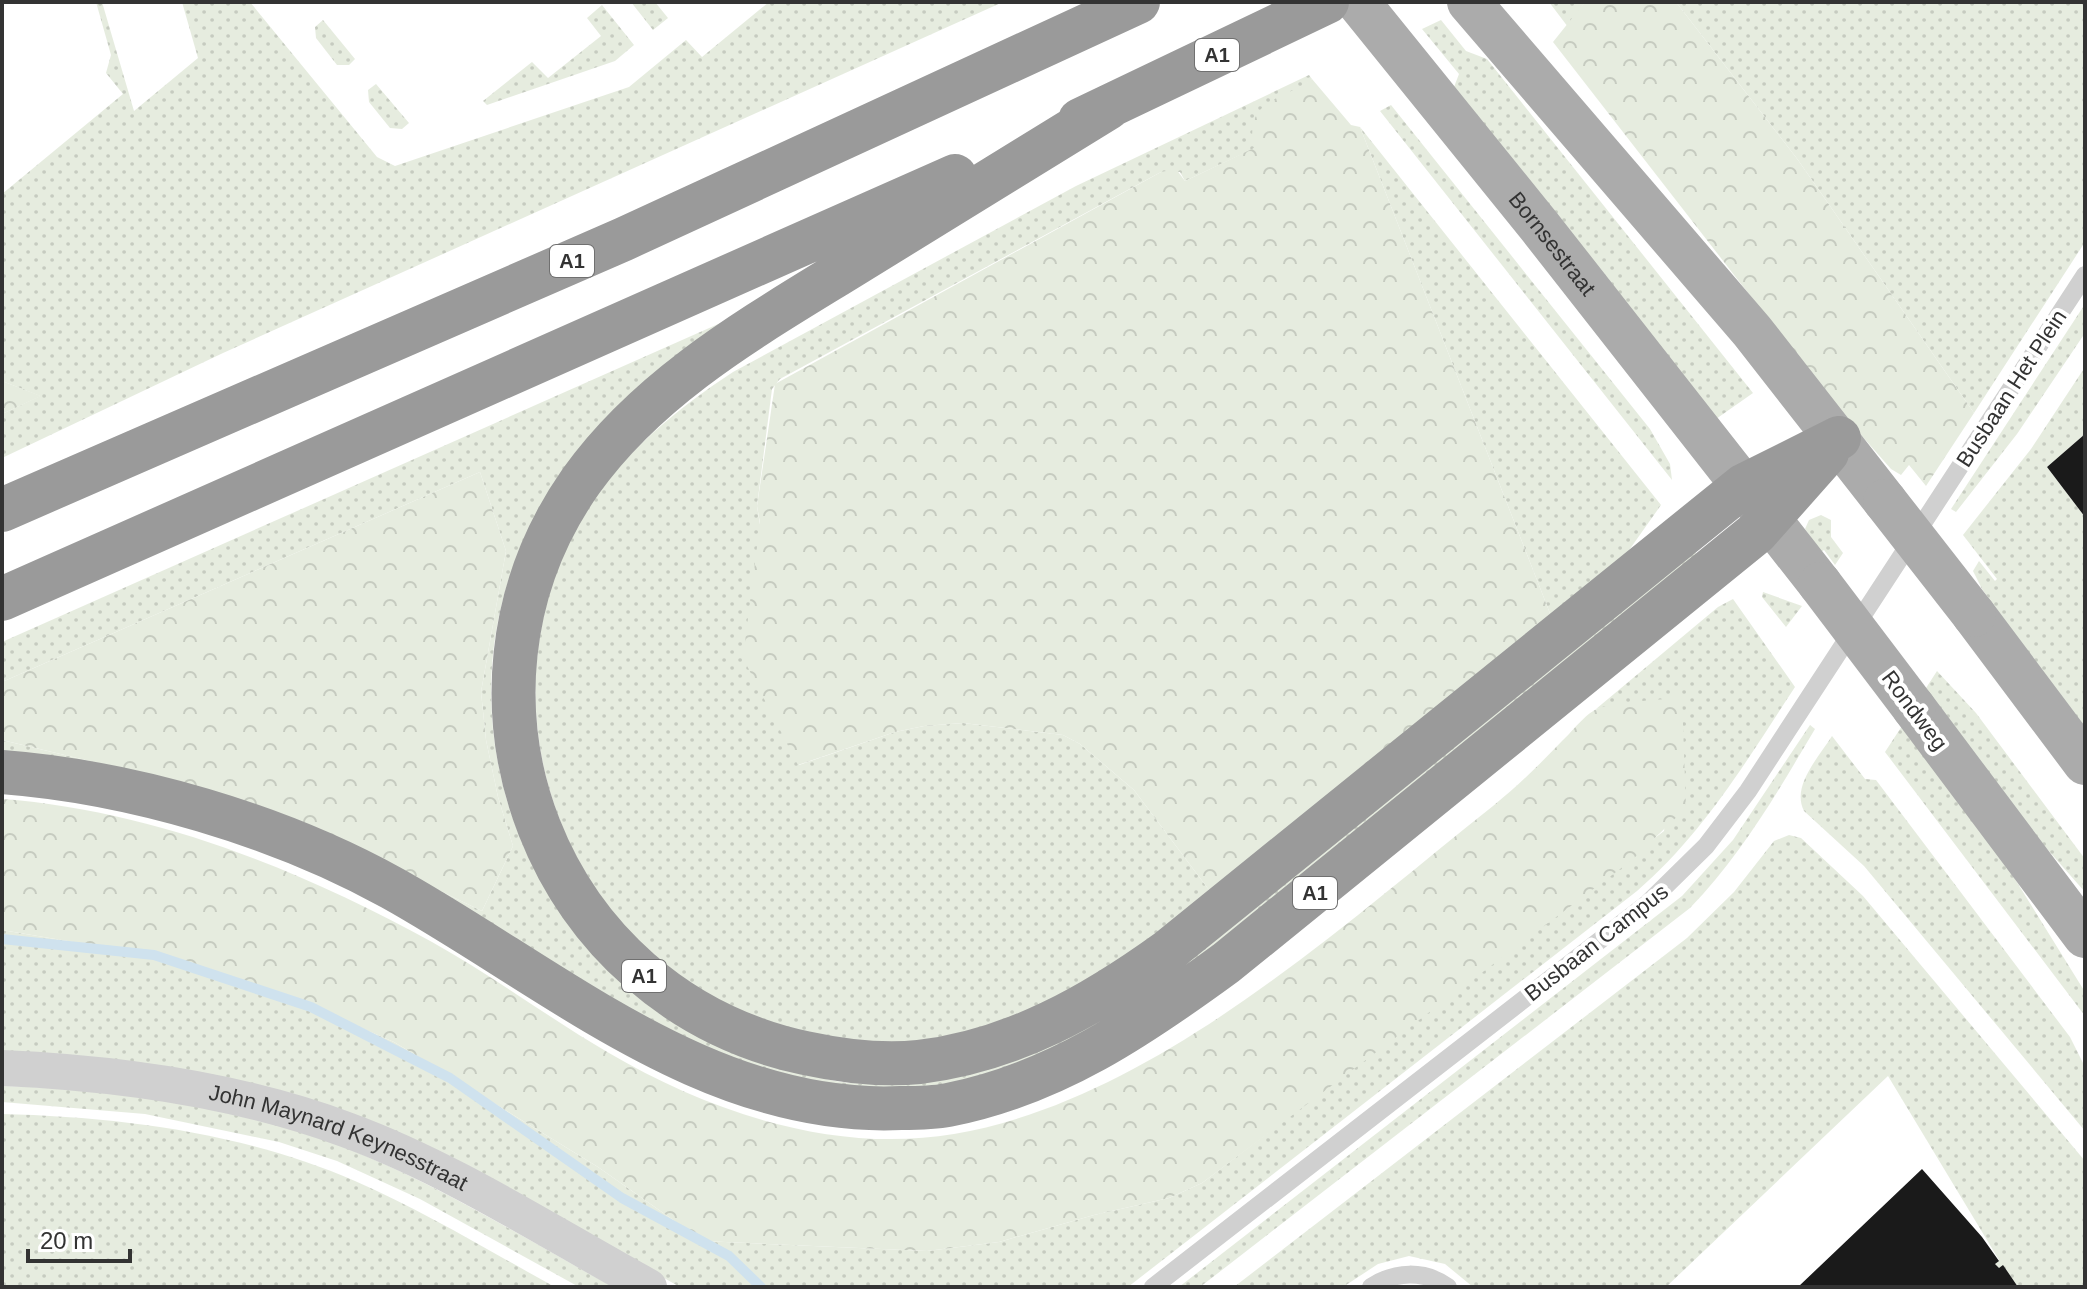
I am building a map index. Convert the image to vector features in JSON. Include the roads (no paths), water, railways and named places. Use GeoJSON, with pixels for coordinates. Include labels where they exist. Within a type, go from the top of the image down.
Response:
{"type":"FeatureCollection","features":[{"type":"Feature","properties":{"kind":"highway","name":"A1"},"geometry":{"type":"LineString","coordinates":[[2,510],[624,239],[1138,2]]}},
{"type":"Feature","properties":{"kind":"highway","name":"A1"},"geometry":{"type":"LineString","coordinates":[[2,599],[1108,108],[1327,2]]}},
{"type":"Feature","properties":{"kind":"highway","name":"A1"},"geometry":{"type":"LineString","coordinates":[[1108,108],[754,326],[671,385],[623,432],[582,481],[549,535],[525,598],[514,657],[514,718],[523,781],[548,851],[575,901],[610,944],[655,987],[716,1024],[766,1045],[849,1063],[919,1062],[999,1045],[1062,1019],[1122,984],[1168,951],[1743,486]]}},
{"type":"Feature","properties":{"kind":"highway"},"geometry":{"type":"LineString","coordinates":[[1743,486],[1839,438]]}},
{"type":"Feature","properties":{"kind":"highway"},"geometry":{"type":"LineString","coordinates":[[1771,520],[1839,438]]}},
{"type":"Feature","properties":{"kind":"highway","name":"A1"},"geometry":{"type":"LineString","coordinates":[[2,772],[168,800],[303,848],[390,887],[630,1032],[690,1064],[720,1075],[812,1104],[859,1110],[945,1106],[1007,1091],[1095,1053],[1138,1027],[1303,902],[1771,520]]}},
{"type":"Feature","properties":{"kind":"main road","name":"Bornsestraat"},"geometry":{"type":"LineString","coordinates":[[1358,2],[1743,486]]}},
{"type":"Feature","properties":{"kind":"main road"},"geometry":{"type":"LineString","coordinates":[[1482,18],[1752,331],[1839,438],[2085,763]]}},
{"type":"Feature","properties":{"kind":"main road","name":"Rondweg"},"geometry":{"type":"LineString","coordinates":[[1743,486],[2085,936]]}},
{"type":"Feature","properties":{"kind":"street","name":"John Maynard Keynesstraat"},"geometry":{"type":"LineString","coordinates":[[2,1068],[86,1073],[194,1088],[255,1101],[337,1126],[420,1162],[649,1287]]}},
{"type":"Feature","properties":{"kind":"lane","name":"Busbaan Het Plein"},"geometry":{"type":"LineString","coordinates":[[1937,501],[2085,275]]}},
{"type":"Feature","properties":{"kind":"lane","name":"Busbaan Campus"},"geometry":{"type":"LineString","coordinates":[[1153,1287],[1629,918],[1678,876],[1739,803],[1937,501]]}},
{"type":"Feature","properties":{"kind":"lane"},"geometry":{"type":"LineString","coordinates":[[1371,1287],[1396,1276],[1418,1274],[1448,1287]]}},
{"type":"Feature","properties":{"kind":"waterway"},"geometry":{"type":"LineString","coordinates":[[2,939],[154,955],[311,1007],[450,1078],[622,1198],[729,1256],[761,1287]]}}]}
